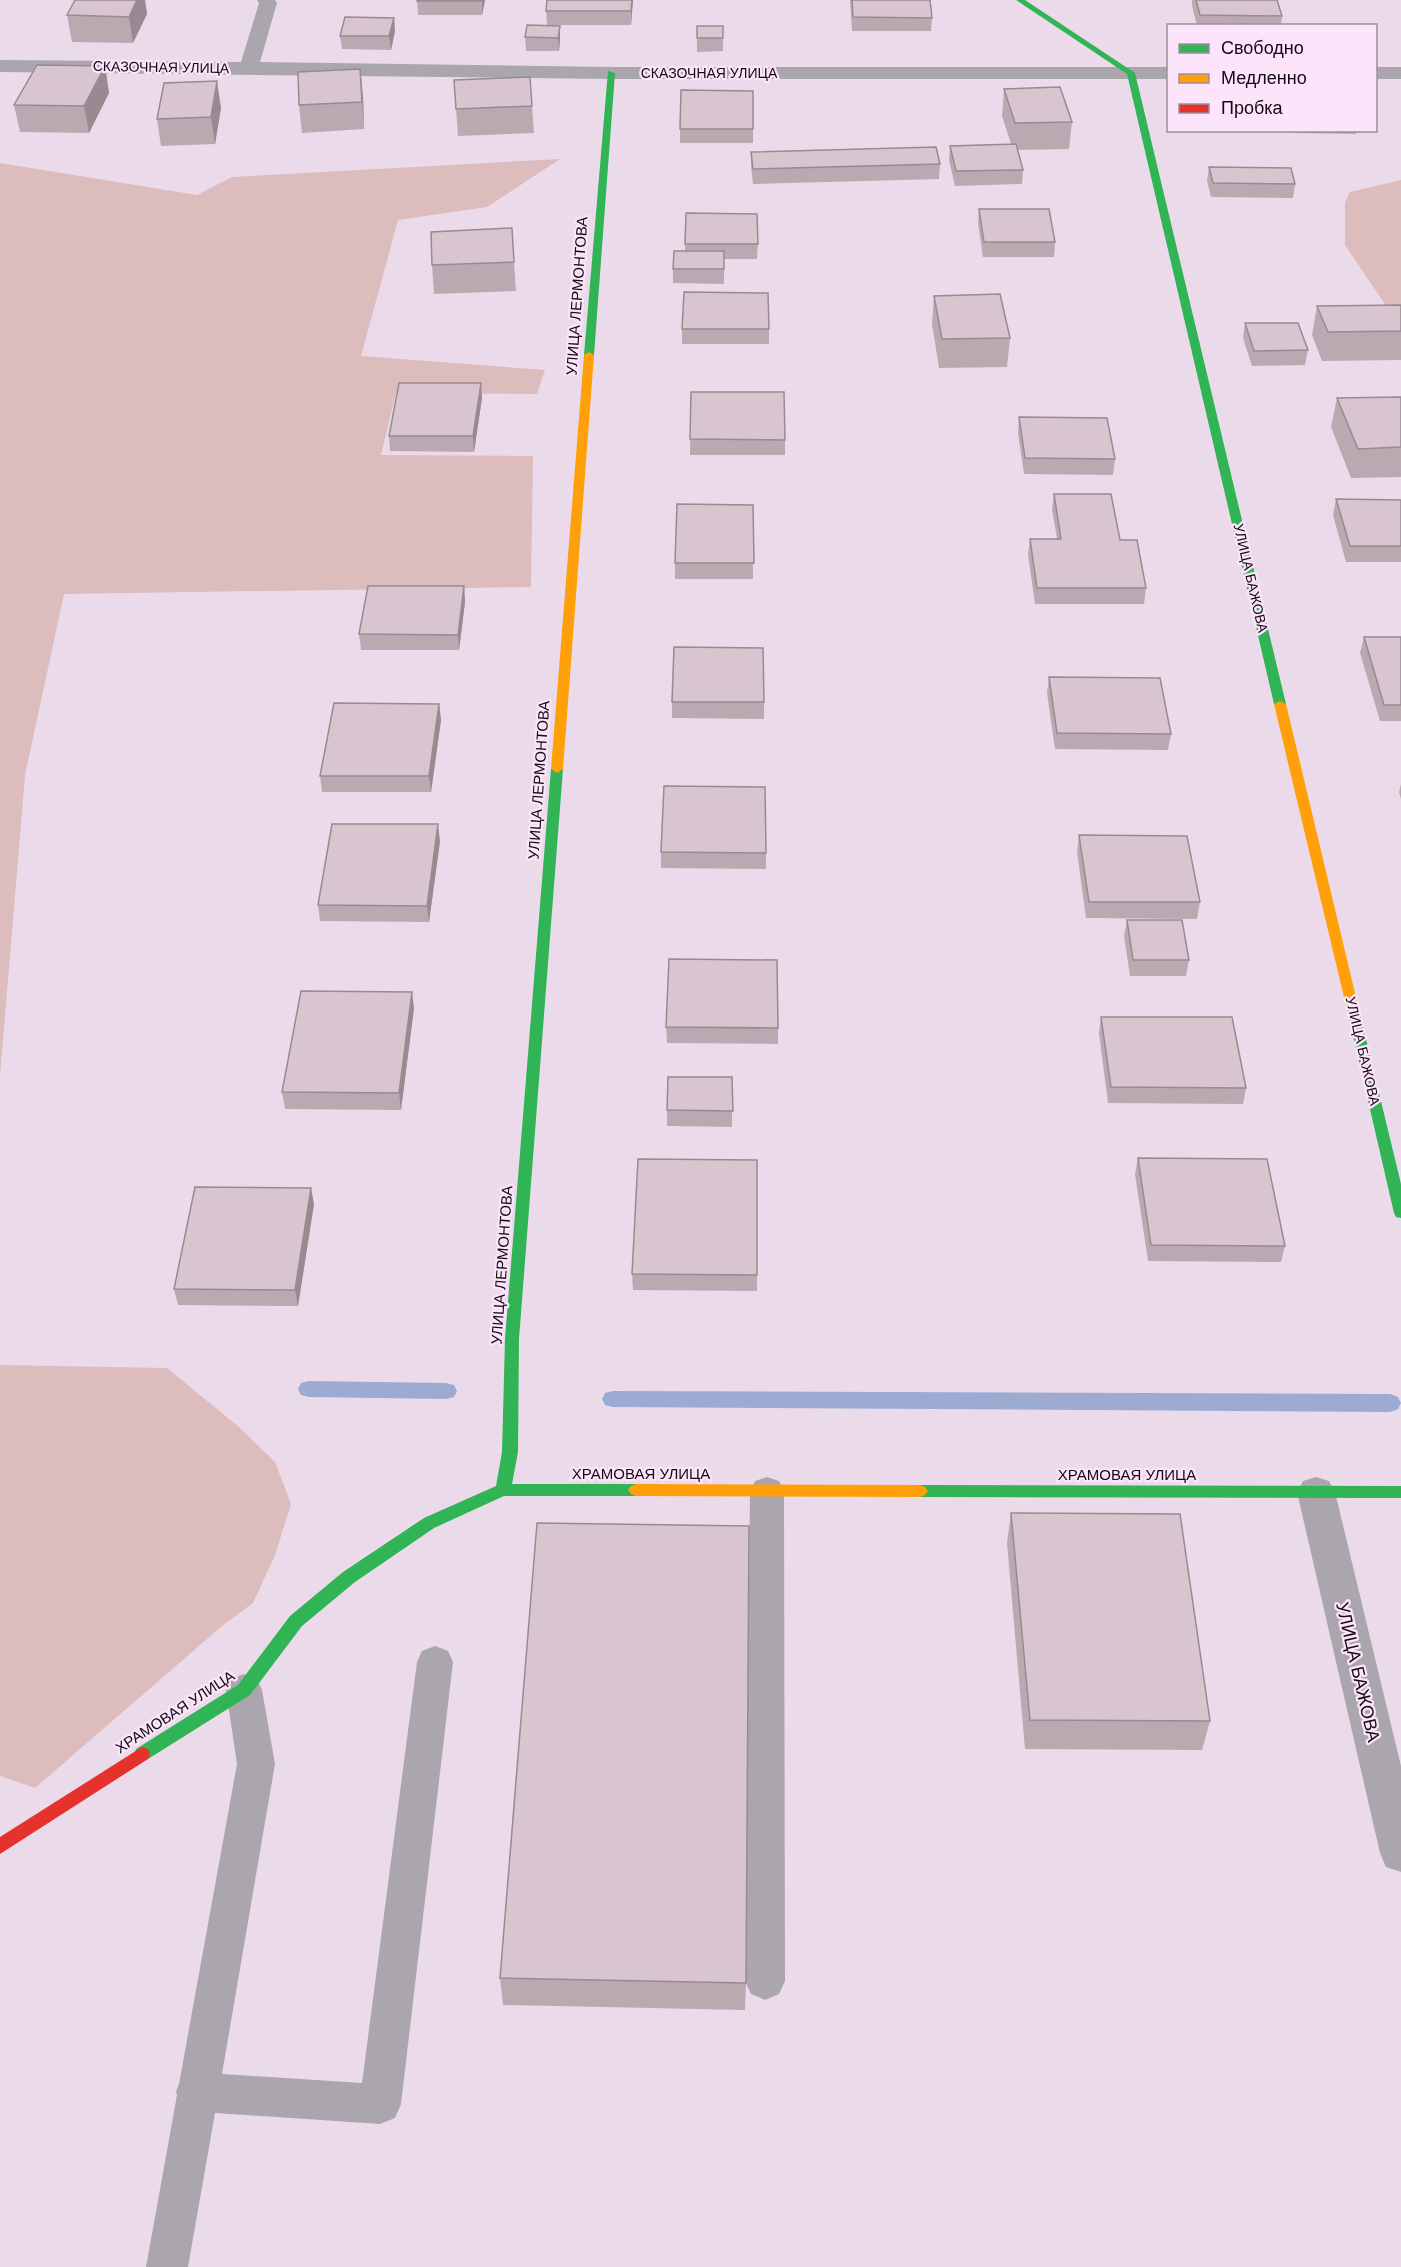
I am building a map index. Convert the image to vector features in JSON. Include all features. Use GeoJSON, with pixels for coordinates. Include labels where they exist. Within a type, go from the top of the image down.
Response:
{"type":"FeatureCollection","features":[{"type":"Feature","properties":{"kind":"street","name":"СКАЗОЧНАЯ УЛИЦА"},"geometry":{"type":"LineString","coordinates":[[249,68],[268,3],[266,0]]}},
{"type":"Feature","properties":{"kind":"street"},"geometry":{"type":"LineString","coordinates":[[1020,0],[1131,73]]}},
{"type":"Feature","properties":{"kind":"street","name":"СКАЗОЧНАЯ УЛИЦА"},"geometry":{"type":"LineString","coordinates":[[0,66],[610,73],[1167,73]]}},
{"type":"Feature","properties":{"kind":"street","name":"УЛИЦА ЛЕРМОНТОВА"},"geometry":{"type":"LineString","coordinates":[[502,1490],[510,1452],[512,1339],[610,73]]}},
{"type":"Feature","properties":{"kind":"street","name":"УЛИЦА БАЖОВА"},"geometry":{"type":"LineString","coordinates":[[1131,73],[1401,1213]]}},
{"type":"Feature","properties":{"kind":"street"},"geometry":{"type":"LineString","coordinates":[[1377,73],[1401,73]]}},
{"type":"Feature","properties":{"kind":"street","name":"ХРАМОВАЯ УЛИЦА"},"geometry":{"type":"LineString","coordinates":[[0,1846],[54,1809],[244,1690],[296,1621],[349,1577],[429,1523],[502,1490],[1401,1492]]}},
{"type":"Feature","properties":{"kind":"street","name":"УЛИЦА БАЖОВА"},"geometry":{"type":"LineString","coordinates":[[1316,1492],[1401,1853]]}},
{"type":"Feature","properties":{"kind":"lane"},"geometry":{"type":"LineString","coordinates":[[765,1981],[767,1491]]}},
{"type":"Feature","properties":{"kind":"lane"},"geometry":{"type":"LineString","coordinates":[[196,2092],[380,2104],[435,1662]]}},
{"type":"Feature","properties":{"kind":"lane"},"geometry":{"type":"LineString","coordinates":[[167,2267],[196,2092],[256,1764],[244,1690]]}},
{"type":"Feature","properties":{"kind":"shaded area"},"geometry":{"type":"Polygon","coordinates":[[[560,159],[487,207],[398,220],[361,356],[545,370],[537,394],[396,393],[381,455],[533,456],[531,587],[64,594],[25,775],[0,1075],[0,163],[197,195],[232,177],[560,159]]]}},
{"type":"Feature","properties":{"kind":"shaded area"},"geometry":{"type":"Polygon","coordinates":[[[1401,180],[1401,328],[1345,245],[1345,203],[1350,192],[1401,180]]]}},
{"type":"Feature","properties":{"kind":"shaded area"},"geometry":{"type":"Polygon","coordinates":[[[0,1365],[167,1368],[239,1427],[275,1462],[291,1504],[275,1555],[253,1603],[222,1626],[35,1788],[0,1776],[0,1365]]]}},
{"type":"Feature","properties":{"kind":"building"},"geometry":{"type":"Polygon","coordinates":[[[75,0],[137,0],[129,17],[67,15],[75,0]]]}},
{"type":"Feature","properties":{"kind":"building"},"geometry":{"type":"Polygon","coordinates":[[[482,0],[482,1],[417,1],[482,0]]]}},
{"type":"Feature","properties":{"kind":"building"},"geometry":{"type":"Polygon","coordinates":[[[547,0],[632,0],[631,11],[546,11],[547,0]]]}},
{"type":"Feature","properties":{"kind":"building"},"geometry":{"type":"Polygon","coordinates":[[[852,0],[930,0],[932,18],[853,17],[852,0]]]}},
{"type":"Feature","properties":{"kind":"building"},"geometry":{"type":"Polygon","coordinates":[[[1196,0],[1277,0],[1282,16],[1200,15],[1196,0]]]}},
{"type":"Feature","properties":{"kind":"building"},"geometry":{"type":"Polygon","coordinates":[[[345,17],[394,18],[389,36],[340,36],[345,17]]]}},
{"type":"Feature","properties":{"kind":"building"},"geometry":{"type":"Polygon","coordinates":[[[527,25],[560,26],[558,38],[525,37],[527,25]]]}},
{"type":"Feature","properties":{"kind":"building"},"geometry":{"type":"Polygon","coordinates":[[[697,26],[723,26],[723,38],[697,38],[697,26]]]}},
{"type":"Feature","properties":{"kind":"building"},"geometry":{"type":"Polygon","coordinates":[[[37,65],[105,66],[84,106],[14,105],[37,65]]]}},
{"type":"Feature","properties":{"kind":"building"},"geometry":{"type":"Polygon","coordinates":[[[360,69],[362,102],[299,105],[298,72],[360,69]]]}},
{"type":"Feature","properties":{"kind":"building"},"geometry":{"type":"Polygon","coordinates":[[[530,77],[532,106],[456,109],[454,80],[530,77]]]}},
{"type":"Feature","properties":{"kind":"building"},"geometry":{"type":"Polygon","coordinates":[[[217,81],[211,117],[157,119],[164,83],[217,81]]]}},
{"type":"Feature","properties":{"kind":"building"},"geometry":{"type":"Polygon","coordinates":[[[1060,87],[1072,122],[1015,123],[1004,89],[1060,87]]]}},
{"type":"Feature","properties":{"kind":"building"},"geometry":{"type":"Polygon","coordinates":[[[681,90],[753,91],[753,129],[680,129],[681,90]]]}},
{"type":"Feature","properties":{"kind":"building"},"geometry":{"type":"Polygon","coordinates":[[[1016,144],[1023,170],[956,171],[950,146],[1016,144]]]}},
{"type":"Feature","properties":{"kind":"building"},"geometry":{"type":"Polygon","coordinates":[[[936,147],[940,164],[753,169],[751,152],[936,147]]]}},
{"type":"Feature","properties":{"kind":"building"},"geometry":{"type":"Polygon","coordinates":[[[1209,167],[1291,168],[1295,184],[1213,183],[1209,167]]]}},
{"type":"Feature","properties":{"kind":"building"},"geometry":{"type":"Polygon","coordinates":[[[979,209],[1049,209],[1055,242],[984,242],[979,209]]]}},
{"type":"Feature","properties":{"kind":"building"},"geometry":{"type":"Polygon","coordinates":[[[686,213],[757,214],[758,244],[685,244],[686,213]]]}},
{"type":"Feature","properties":{"kind":"building"},"geometry":{"type":"Polygon","coordinates":[[[512,228],[514,262],[432,265],[431,232],[512,228]]]}},
{"type":"Feature","properties":{"kind":"building"},"geometry":{"type":"Polygon","coordinates":[[[674,251],[724,251],[724,269],[673,269],[674,251]]]}},
{"type":"Feature","properties":{"kind":"building"},"geometry":{"type":"Polygon","coordinates":[[[684,292],[768,293],[769,329],[682,329],[684,292]]]}},
{"type":"Feature","properties":{"kind":"building"},"geometry":{"type":"Polygon","coordinates":[[[1000,294],[1010,338],[942,339],[934,296],[1000,294]]]}},
{"type":"Feature","properties":{"kind":"building"},"geometry":{"type":"Polygon","coordinates":[[[1401,305],[1401,331],[1328,332],[1317,306],[1401,305]]]}},
{"type":"Feature","properties":{"kind":"building"},"geometry":{"type":"Polygon","coordinates":[[[1245,323],[1298,323],[1308,350],[1254,351],[1245,323]]]}},
{"type":"Feature","properties":{"kind":"building"},"geometry":{"type":"Polygon","coordinates":[[[399,383],[481,383],[473,436],[389,436],[399,383]]]}},
{"type":"Feature","properties":{"kind":"building"},"geometry":{"type":"Polygon","coordinates":[[[691,392],[784,392],[785,440],[690,439],[691,392]]]}},
{"type":"Feature","properties":{"kind":"building"},"geometry":{"type":"Polygon","coordinates":[[[1401,397],[1401,447],[1358,449],[1337,398],[1401,397]]]}},
{"type":"Feature","properties":{"kind":"building"},"geometry":{"type":"Polygon","coordinates":[[[1019,417],[1107,418],[1115,459],[1025,458],[1019,417]]]}},
{"type":"Feature","properties":{"kind":"building"},"geometry":{"type":"Polygon","coordinates":[[[1054,494],[1111,494],[1120,540],[1137,540],[1146,588],[1037,588],[1030,539],[1061,539],[1054,494]]]}},
{"type":"Feature","properties":{"kind":"building"},"geometry":{"type":"Polygon","coordinates":[[[1336,499],[1401,500],[1401,546],[1350,546],[1336,499]]]}},
{"type":"Feature","properties":{"kind":"building"},"geometry":{"type":"Polygon","coordinates":[[[677,504],[753,505],[754,563],[675,563],[677,504]]]}},
{"type":"Feature","properties":{"kind":"building"},"geometry":{"type":"Polygon","coordinates":[[[368,586],[464,586],[458,635],[359,634],[368,586]]]}},
{"type":"Feature","properties":{"kind":"building"},"geometry":{"type":"Polygon","coordinates":[[[1364,637],[1401,637],[1401,705],[1384,705],[1364,637]]]}},
{"type":"Feature","properties":{"kind":"building"},"geometry":{"type":"Polygon","coordinates":[[[674,647],[763,648],[764,702],[672,702],[674,647]]]}},
{"type":"Feature","properties":{"kind":"building"},"geometry":{"type":"Polygon","coordinates":[[[1049,677],[1160,678],[1171,734],[1057,733],[1049,677]]]}},
{"type":"Feature","properties":{"kind":"building"},"geometry":{"type":"Polygon","coordinates":[[[334,703],[439,704],[429,776],[320,776],[334,703]]]}},
{"type":"Feature","properties":{"kind":"building"},"geometry":{"type":"Polygon","coordinates":[[[664,786],[765,787],[766,853],[661,852],[664,786]]]}},
{"type":"Feature","properties":{"kind":"building"},"geometry":{"type":"Polygon","coordinates":[[[332,824],[438,824],[427,906],[318,905],[332,824]]]}},
{"type":"Feature","properties":{"kind":"building"},"geometry":{"type":"Polygon","coordinates":[[[1079,835],[1187,836],[1200,902],[1089,902],[1079,835]]]}},
{"type":"Feature","properties":{"kind":"building"},"geometry":{"type":"Polygon","coordinates":[[[1127,920],[1182,920],[1189,960],[1133,960],[1127,920]]]}},
{"type":"Feature","properties":{"kind":"building"},"geometry":{"type":"Polygon","coordinates":[[[669,959],[777,960],[778,1028],[666,1027],[669,959]]]}},
{"type":"Feature","properties":{"kind":"building"},"geometry":{"type":"Polygon","coordinates":[[[301,991],[412,992],[399,1093],[282,1092],[301,991]]]}},
{"type":"Feature","properties":{"kind":"building"},"geometry":{"type":"Polygon","coordinates":[[[1101,1017],[1232,1017],[1246,1088],[1111,1087],[1101,1017]]]}},
{"type":"Feature","properties":{"kind":"building"},"geometry":{"type":"Polygon","coordinates":[[[668,1077],[732,1077],[733,1111],[667,1110],[668,1077]]]}},
{"type":"Feature","properties":{"kind":"building"},"geometry":{"type":"Polygon","coordinates":[[[1138,1158],[1267,1159],[1285,1246],[1151,1245],[1138,1158]]]}},
{"type":"Feature","properties":{"kind":"building"},"geometry":{"type":"Polygon","coordinates":[[[638,1159],[757,1160],[757,1275],[632,1274],[638,1159]]]}},
{"type":"Feature","properties":{"kind":"building"},"geometry":{"type":"Polygon","coordinates":[[[195,1187],[311,1188],[295,1290],[174,1289],[195,1187]]]}},
{"type":"Feature","properties":{"kind":"building"},"geometry":{"type":"Polygon","coordinates":[[[1011,1513],[1180,1514],[1210,1721],[1030,1720],[1011,1513]]]}},
{"type":"Feature","properties":{"kind":"building"},"geometry":{"type":"Polygon","coordinates":[[[537,1523],[749,1526],[746,1983],[500,1978],[537,1523]]]}},
{"type":"Feature","properties":{"kind":"waterway"},"geometry":{"type":"LineString","coordinates":[[309,1389],[446,1391]]}},
{"type":"Feature","properties":{"kind":"waterway"},"geometry":{"type":"LineString","coordinates":[[613,1399],[1390,1403]]}},
{"type":"Feature","properties":{"kind":"traffic: fast"},"geometry":{"type":"LineString","coordinates":[[1020,0],[1131,73],[1280,704]]}},
{"type":"Feature","properties":{"kind":"traffic: fast"},"geometry":{"type":"LineString","coordinates":[[589,355],[611,73]]}},
{"type":"Feature","properties":{"kind":"traffic: fast"},"geometry":{"type":"LineString","coordinates":[[503,1490],[510,1452],[512,1339],[557,769]]}},
{"type":"Feature","properties":{"kind":"traffic: fast"},"geometry":{"type":"LineString","coordinates":[[1354,1014],[1401,1213]]}},
{"type":"Feature","properties":{"kind":"traffic: fast"},"geometry":{"type":"LineString","coordinates":[[142,1754],[244,1690],[296,1621],[349,1577],[429,1523],[503,1490],[636,1490]]}},
{"type":"Feature","properties":{"kind":"traffic: fast"},"geometry":{"type":"LineString","coordinates":[[920,1491],[1401,1492]]}},
{"type":"Feature","properties":{"kind":"traffic: slow"},"geometry":{"type":"LineString","coordinates":[[557,769],[589,355]]}},
{"type":"Feature","properties":{"kind":"traffic: slow"},"geometry":{"type":"LineString","coordinates":[[1280,704],[1354,1014]]}},
{"type":"Feature","properties":{"kind":"traffic: slow"},"geometry":{"type":"LineString","coordinates":[[636,1490],[920,1491]]}},
{"type":"Feature","properties":{"kind":"traffic: jam"},"geometry":{"type":"LineString","coordinates":[[0,1846],[142,1754]]}}]}
